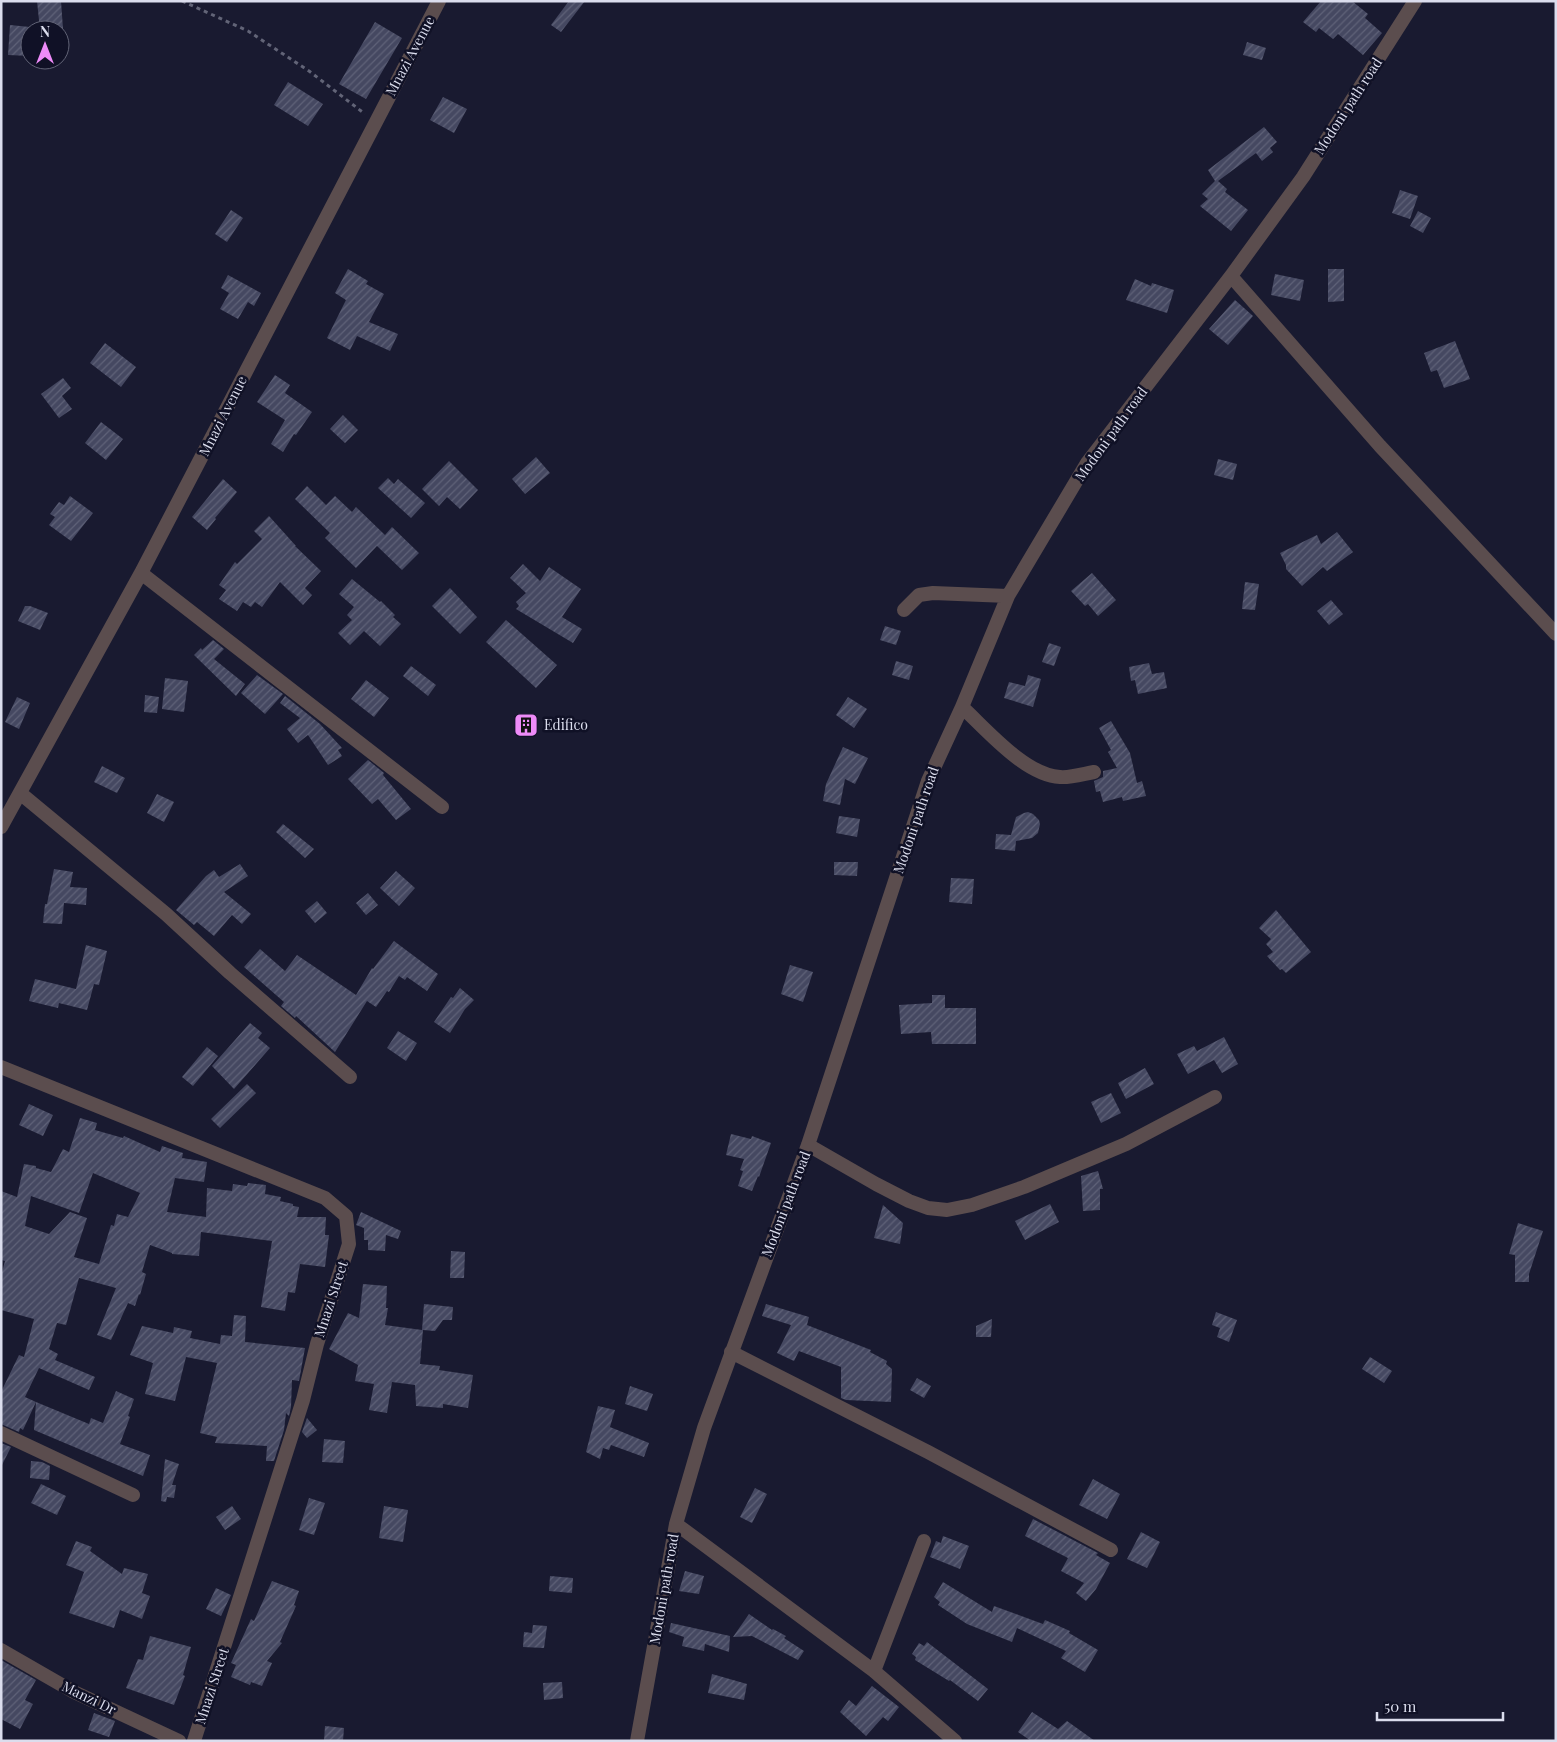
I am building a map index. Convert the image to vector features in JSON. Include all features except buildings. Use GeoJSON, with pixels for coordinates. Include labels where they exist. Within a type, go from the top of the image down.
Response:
{"type":"FeatureCollection","features":[{"type":"Feature","properties":{"kind":"street","name":"Mnazi Avenue"},"geometry":{"type":"LineString","coordinates":[[1,827],[141,573],[439,1]]}},
{"type":"Feature","properties":{"kind":"street","name":"Modoni path road"},"geometry":{"type":"LineString","coordinates":[[637,1741],[676,1524],[704,1428],[808,1145],[928,781],[962,707],[1008,596],[1087,462],[1231,276],[1303,177],[1415,1]]}},
{"type":"Feature","properties":{"kind":"street"},"geometry":{"type":"LineString","coordinates":[[1231,276],[1380,446],[1556,634]]}},
{"type":"Feature","properties":{"kind":"street"},"geometry":{"type":"LineString","coordinates":[[141,573],[442,807]]}},
{"type":"Feature","properties":{"kind":"street"},"geometry":{"type":"LineString","coordinates":[[904,610],[919,595],[933,593],[1008,596]]}},
{"type":"Feature","properties":{"kind":"street"},"geometry":{"type":"LineString","coordinates":[[962,707],[1019,760],[1039,773],[1061,778],[1094,772]]}},
{"type":"Feature","properties":{"kind":"street"},"geometry":{"type":"LineString","coordinates":[[20,793],[166,914],[230,973],[350,1077]]}},
{"type":"Feature","properties":{"kind":"street","name":"Mnazi Street"},"geometry":{"type":"LineString","coordinates":[[1,1067],[325,1198],[346,1216],[349,1244],[317,1344],[303,1400],[194,1741]]}},
{"type":"Feature","properties":{"kind":"street"},"geometry":{"type":"LineString","coordinates":[[808,1145],[909,1201],[928,1208],[947,1210],[972,1205],[1032,1183],[1126,1144],[1215,1096]]}},
{"type":"Feature","properties":{"kind":"street"},"geometry":{"type":"LineString","coordinates":[[731,1352],[928,1452],[1111,1550]]}},
{"type":"Feature","properties":{"kind":"street"},"geometry":{"type":"LineString","coordinates":[[1,1433],[133,1495]]}},
{"type":"Feature","properties":{"kind":"street"},"geometry":{"type":"LineString","coordinates":[[676,1524],[874,1671],[955,1741]]}},
{"type":"Feature","properties":{"kind":"street"},"geometry":{"type":"LineString","coordinates":[[874,1671],[924,1541]]}},
{"type":"Feature","properties":{"kind":"street","name":"Manzi Dr"},"geometry":{"type":"LineString","coordinates":[[1,1650],[74,1692],[179,1741]]}},
{"type":"Feature","properties":{"kind":"path"},"geometry":{"type":"LineString","coordinates":[[182,1],[248,31],[309,71],[375,122]]}},
{"type":"Feature","properties":{"kind":"place","name":"Edifico"},"geometry":{"type":"Point","coordinates":[526,725]}}]}
